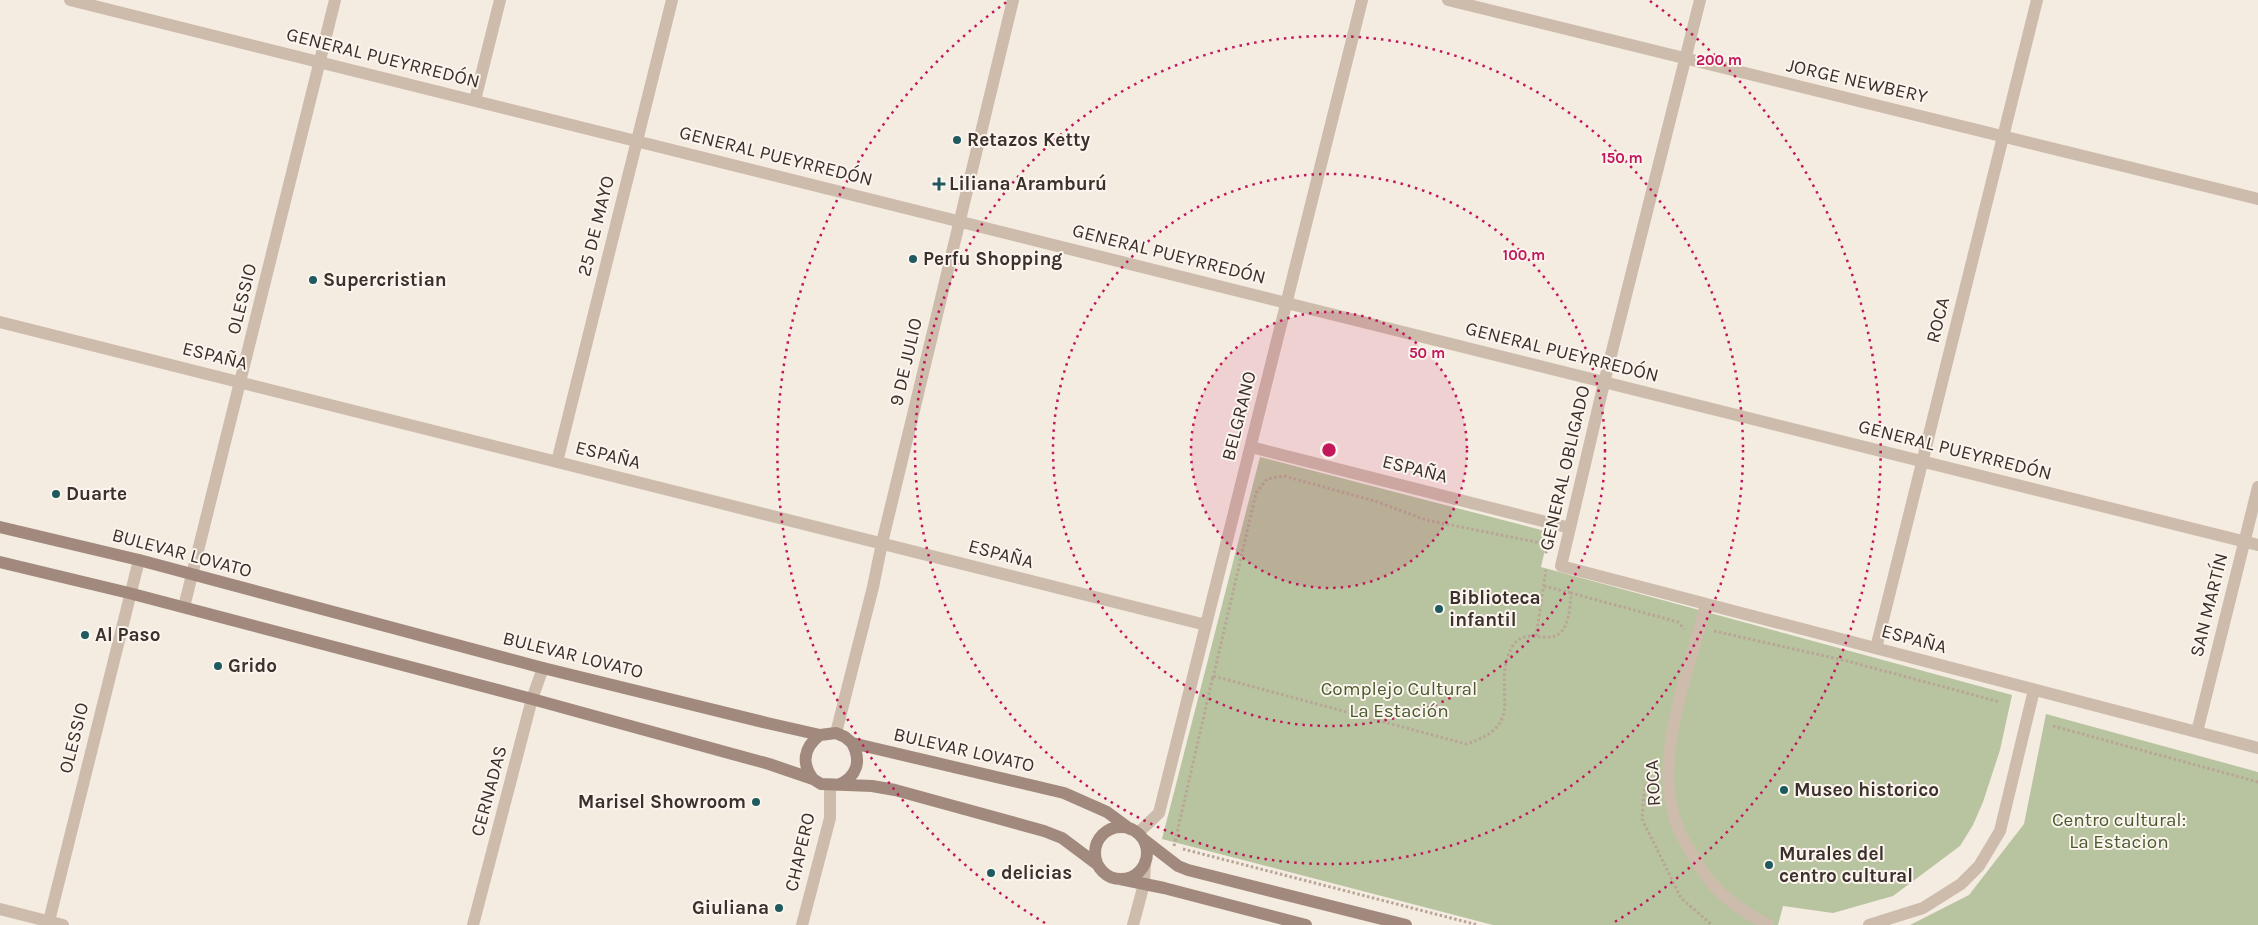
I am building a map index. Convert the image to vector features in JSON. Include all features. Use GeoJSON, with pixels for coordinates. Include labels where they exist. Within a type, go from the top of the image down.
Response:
{"type":"FeatureCollection","features":[{"type":"Feature","properties":{"kind":"main road","name":"BULEVAR LOVATO"},"geometry":{"type":"LineString","coordinates":[[0,527],[138,560],[543,668],[820,735],[836,734],[845,737],[852,743],[1064,794],[1107,812],[1178,866],[1188,870],[1406,925]]}},
{"type":"Feature","properties":{"kind":"main road"},"geometry":{"type":"LineString","coordinates":[[0,562],[129,593],[532,699],[768,764],[834,786],[872,786],[895,790],[1044,831],[1062,838],[1098,865],[1104,872],[1120,879],[1306,925]]}},
{"type":"Feature","properties":{"kind":"main road"},"geometry":{"type":"LineString","coordinates":[[813,779],[805,764],[805,756],[813,740],[820,735]]}},
{"type":"Feature","properties":{"kind":"main road"},"geometry":{"type":"LineString","coordinates":[[834,786],[846,782],[857,768],[858,759],[852,743]]}},
{"type":"Feature","properties":{"kind":"main road"},"geometry":{"type":"LineString","coordinates":[[1098,865],[1095,857],[1099,840],[1112,829],[1137,834],[1146,846],[1146,862],[1135,875],[1120,879]]}},
{"type":"Feature","properties":{"kind":"street","name":"GENERAL PUEYRREDÓN"},"geometry":{"type":"LineString","coordinates":[[70,0],[2258,545]]}},
{"type":"Feature","properties":{"kind":"street","name":"OLESSIO"},"geometry":{"type":"LineString","coordinates":[[184,608],[336,0]]}},
{"type":"Feature","properties":{"kind":"street"},"geometry":{"type":"LineString","coordinates":[[474,100],[500,0]]}},
{"type":"Feature","properties":{"kind":"street","name":"25 DE MAYO"},"geometry":{"type":"LineString","coordinates":[[557,462],[672,0]]}},
{"type":"Feature","properties":{"kind":"street","name":"9 DE JULIO"},"geometry":{"type":"LineString","coordinates":[[836,734],[873,587],[1013,0]]}},
{"type":"Feature","properties":{"kind":"street","name":"BELGRANO"},"geometry":{"type":"LineString","coordinates":[[1137,834],[1159,813],[1362,0]]}},
{"type":"Feature","properties":{"kind":"street","name":"JORGE NEWBERY"},"geometry":{"type":"LineString","coordinates":[[1448,0],[2258,199]]}},
{"type":"Feature","properties":{"kind":"street","name":"GENERAL OBLIGADO"},"geometry":{"type":"LineString","coordinates":[[1561,566],[1604,383],[1700,0]]}},
{"type":"Feature","properties":{"kind":"street","name":"ROCA"},"geometry":{"type":"LineString","coordinates":[[1876,648],[2037,0]]}},
{"type":"Feature","properties":{"kind":"street","name":"ESPAÑA"},"geometry":{"type":"LineString","coordinates":[[0,322],[1206,625]]}},
{"type":"Feature","properties":{"kind":"street","name":"ESPAÑA"},"geometry":{"type":"LineString","coordinates":[[1251,447],[1570,528]]}},
{"type":"Feature","properties":{"kind":"street","name":"SAN MARTÍN"},"geometry":{"type":"LineString","coordinates":[[2197,732],[2258,487]]}},
{"type":"Feature","properties":{"kind":"street","name":"OLESSIO"},"geometry":{"type":"LineString","coordinates":[[48,923],[138,560]]}},
{"type":"Feature","properties":{"kind":"street","name":"ESPAÑA"},"geometry":{"type":"LineString","coordinates":[[1561,566],[2258,748]]}},
{"type":"Feature","properties":{"kind":"street","name":"ROCA"},"geometry":{"type":"LineString","coordinates":[[1706,604],[1671,739],[1668,769],[1672,809],[1679,830],[1707,880],[1737,908],[1768,925]]}},
{"type":"Feature","properties":{"kind":"street","name":"CERNADAS"},"geometry":{"type":"LineString","coordinates":[[474,925],[532,699],[543,668]]}},
{"type":"Feature","properties":{"kind":"street"},"geometry":{"type":"LineString","coordinates":[[1869,925],[1923,908],[1961,884],[1983,861],[2000,831],[2034,690]]}},
{"type":"Feature","properties":{"kind":"street","name":"CHAPERO"},"geometry":{"type":"LineString","coordinates":[[802,925],[830,818],[834,786]]}},
{"type":"Feature","properties":{"kind":"street"},"geometry":{"type":"LineString","coordinates":[[1133,925],[1144,884],[1146,862]]}},
{"type":"Feature","properties":{"kind":"street"},"geometry":{"type":"LineString","coordinates":[[0,909],[48,923],[63,925]]}},
{"type":"Feature","properties":{"kind":"path"},"geometry":{"type":"LineString","coordinates":[[1478,925],[1174,847],[1256,493],[1267,479],[1284,476],[1378,502],[1426,520],[1536,542],[1543,545],[1548,551],[1547,560]]}},
{"type":"Feature","properties":{"kind":"path"},"geometry":{"type":"LineString","coordinates":[[1536,636],[1546,568]]}},
{"type":"Feature","properties":{"kind":"path"},"geometry":{"type":"LineString","coordinates":[[1544,586],[1678,622],[1686,636]]}},
{"type":"Feature","properties":{"kind":"path"},"geometry":{"type":"LineString","coordinates":[[1212,681],[1214,676],[1466,744],[1484,738],[1501,724],[1509,655],[1513,645],[1524,638],[1536,636],[1554,638],[1562,633],[1570,609],[1571,593]]}},
{"type":"Feature","properties":{"kind":"path"},"geometry":{"type":"LineString","coordinates":[[1719,632],[1847,661],[2000,702]]}},
{"type":"Feature","properties":{"kind":"path"},"geometry":{"type":"LineString","coordinates":[[2053,726],[2258,782]]}},
{"type":"Feature","properties":{"kind":"path"},"geometry":{"type":"LineString","coordinates":[[1654,758],[1644,793],[1642,819],[1681,898],[1712,925]]}},
{"type":"Feature","properties":{"kind":"green space","name":"Complejo Cultural La Estación"},"geometry":{"type":"Polygon","coordinates":[[[1260,457],[1549,532],[1541,567],[2012,695],[2000,750],[1983,802],[1973,825],[1960,846],[1893,896],[1833,913],[1783,906],[1778,925],[1493,925],[1162,839],[1260,457]]]}},
{"type":"Feature","properties":{"kind":"green space","name":"Centro cultural: La Estacion"},"geometry":{"type":"Polygon","coordinates":[[[2046,714],[2258,772],[2258,925],[1910,925],[1969,895],[2024,824],[2046,714]]]}},
{"type":"Feature","properties":{"kind":"place","name":"Retazos Ketty"},"geometry":{"type":"Point","coordinates":[957,140]}},
{"type":"Feature","properties":{"kind":"place","name":"Liliana Aramburú"},"geometry":{"type":"Point","coordinates":[939,184]}},
{"type":"Feature","properties":{"kind":"place","name":"Perfu Shopping"},"geometry":{"type":"Point","coordinates":[913,259]}},
{"type":"Feature","properties":{"kind":"place","name":"Supercristian"},"geometry":{"type":"Point","coordinates":[313,280]}},
{"type":"Feature","properties":{"kind":"place","name":"Duarte"},"geometry":{"type":"Point","coordinates":[56,494]}},
{"type":"Feature","properties":{"kind":"place","name":"Biblioteca infantil"},"geometry":{"type":"Point","coordinates":[1439,609]}},
{"type":"Feature","properties":{"kind":"place","name":"Al Paso"},"geometry":{"type":"Point","coordinates":[85,635]}},
{"type":"Feature","properties":{"kind":"place","name":"Grido"},"geometry":{"type":"Point","coordinates":[218,666]}},
{"type":"Feature","properties":{"kind":"place","name":"Museo historico"},"geometry":{"type":"Point","coordinates":[1784,790]}},
{"type":"Feature","properties":{"kind":"place","name":"Marisel Showroom"},"geometry":{"type":"Point","coordinates":[756,802]}},
{"type":"Feature","properties":{"kind":"place","name":"Murales del centro cultural"},"geometry":{"type":"Point","coordinates":[1769,865]}},
{"type":"Feature","properties":{"kind":"place","name":"delicias"},"geometry":{"type":"Point","coordinates":[991,873]}},
{"type":"Feature","properties":{"kind":"place","name":"Giuliana"},"geometry":{"type":"Point","coordinates":[779,908]}}]}
